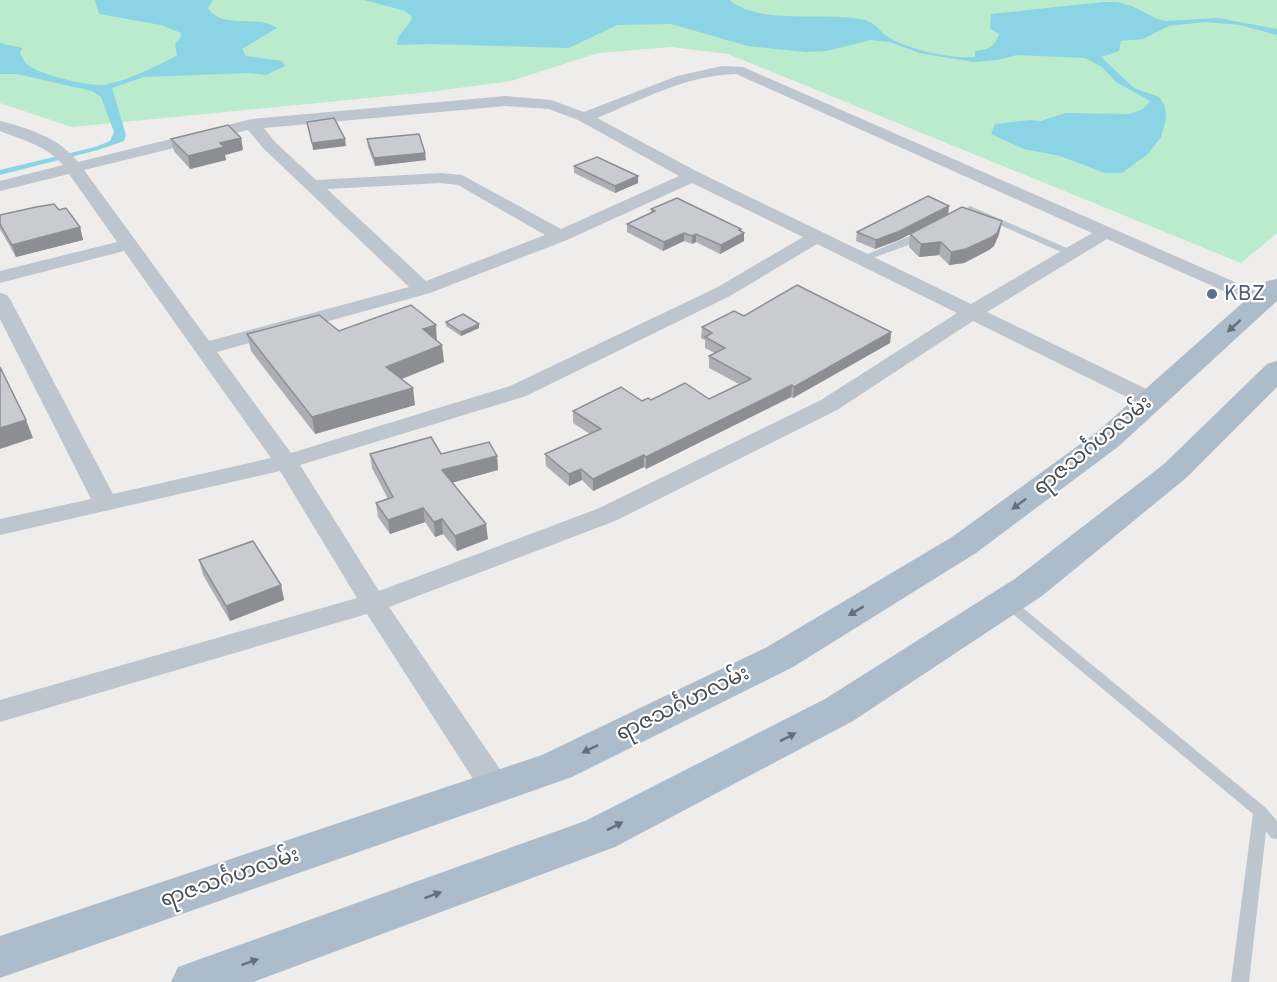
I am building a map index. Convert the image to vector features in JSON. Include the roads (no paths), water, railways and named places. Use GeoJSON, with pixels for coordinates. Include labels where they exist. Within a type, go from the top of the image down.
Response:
{"type":"FeatureCollection","features":[{"type":"Feature","properties":{"kind":"main road","name":"ရာဇသင်္ဂဟလမ်း"},"geometry":{"type":"LineString","coordinates":[[0,957],[557,766],[780,657],[964,545],[1108,439],[1269,294]]}},
{"type":"Feature","properties":{"kind":"main road"},"geometry":{"type":"LineString","coordinates":[[195,982],[600,834],[839,710],[1029,587],[1175,471],[1277,370]]}},
{"type":"Feature","properties":{"kind":"street"},"geometry":{"type":"LineString","coordinates":[[584,117],[702,73],[723,69],[738,70],[1106,232],[1269,294]]}},
{"type":"Feature","properties":{"kind":"street"},"geometry":{"type":"LineString","coordinates":[[0,186],[67,160],[252,124],[506,101],[551,105],[584,117],[692,176],[1151,400]]}},
{"type":"Feature","properties":{"kind":"street"},"geometry":{"type":"LineString","coordinates":[[252,124],[269,145],[423,289]]}},
{"type":"Feature","properties":{"kind":"street"},"geometry":{"type":"LineString","coordinates":[[0,126],[43,141],[67,160],[130,244],[286,462],[373,603],[495,787]]}},
{"type":"Feature","properties":{"kind":"street"},"geometry":{"type":"LineString","coordinates":[[0,139],[16,132]]}},
{"type":"Feature","properties":{"kind":"street"},"geometry":{"type":"LineString","coordinates":[[203,349],[391,300],[423,289],[560,236],[692,176]]}},
{"type":"Feature","properties":{"kind":"street"},"geometry":{"type":"LineString","coordinates":[[312,185],[441,177],[462,180],[560,236]]}},
{"type":"Feature","properties":{"kind":"street"},"geometry":{"type":"LineString","coordinates":[[0,711],[373,603],[606,515],[829,405],[971,313],[1106,232]]}},
{"type":"Feature","properties":{"kind":"street"},"geometry":{"type":"LineString","coordinates":[[0,527],[286,462],[518,392],[723,291],[816,237]]}},
{"type":"Feature","properties":{"kind":"street"},"geometry":{"type":"LineString","coordinates":[[0,277],[130,244]]}},
{"type":"Feature","properties":{"kind":"street"},"geometry":{"type":"LineString","coordinates":[[0,299],[106,504]]}},
{"type":"Feature","properties":{"kind":"lane"},"geometry":{"type":"LineString","coordinates":[[941,224],[970,209],[1071,253]]}},
{"type":"Feature","properties":{"kind":"lane"},"geometry":{"type":"LineString","coordinates":[[861,259],[903,244],[931,229]]}},
{"type":"Feature","properties":{"kind":"lane"},"geometry":{"type":"LineString","coordinates":[[1006,602],[1261,812],[1277,833]]}},
{"type":"Feature","properties":{"kind":"lane"},"geometry":{"type":"LineString","coordinates":[[1240,982],[1261,812]]}},
{"type":"Feature","properties":{"kind":"water"},"geometry":{"type":"Polygon","coordinates":[[[95,0],[213,0],[208,8],[214,15],[231,20],[260,22],[277,28],[242,49],[246,56],[282,61],[285,66],[266,75],[249,73],[144,77],[112,88],[126,135],[124,141],[98,150],[0,175],[0,170],[95,147],[110,141],[114,132],[101,97],[92,91],[17,74],[0,74],[0,43],[22,48],[20,53],[23,59],[34,69],[64,79],[96,85],[111,84],[130,77],[177,55],[175,44],[180,39],[181,33],[161,25],[99,14],[95,0]]]}},
{"type":"Feature","properties":{"kind":"water"},"geometry":{"type":"Polygon","coordinates":[[[364,0],[729,0],[757,13],[866,20],[890,38],[908,46],[943,55],[965,57],[975,57],[975,51],[987,48],[995,42],[999,34],[990,28],[991,14],[1104,2],[1117,2],[1132,6],[1157,19],[1166,21],[1218,18],[1277,29],[1277,35],[1240,25],[1205,22],[1169,26],[1143,39],[1121,41],[1119,51],[1101,57],[1134,88],[1159,97],[1165,106],[1166,119],[1161,137],[1148,154],[1122,173],[1105,173],[1060,156],[1024,149],[991,134],[995,124],[1041,121],[1065,113],[1130,114],[1143,109],[1150,101],[1116,82],[1102,67],[1085,58],[1017,55],[998,60],[974,62],[919,53],[890,42],[871,40],[827,51],[806,52],[748,46],[671,24],[617,25],[569,48],[397,45],[399,37],[412,17],[405,11],[364,0]]]}},
{"type":"Feature","properties":{"kind":"place","name":"KBZ"},"geometry":{"type":"Point","coordinates":[1212,294]}}]}
